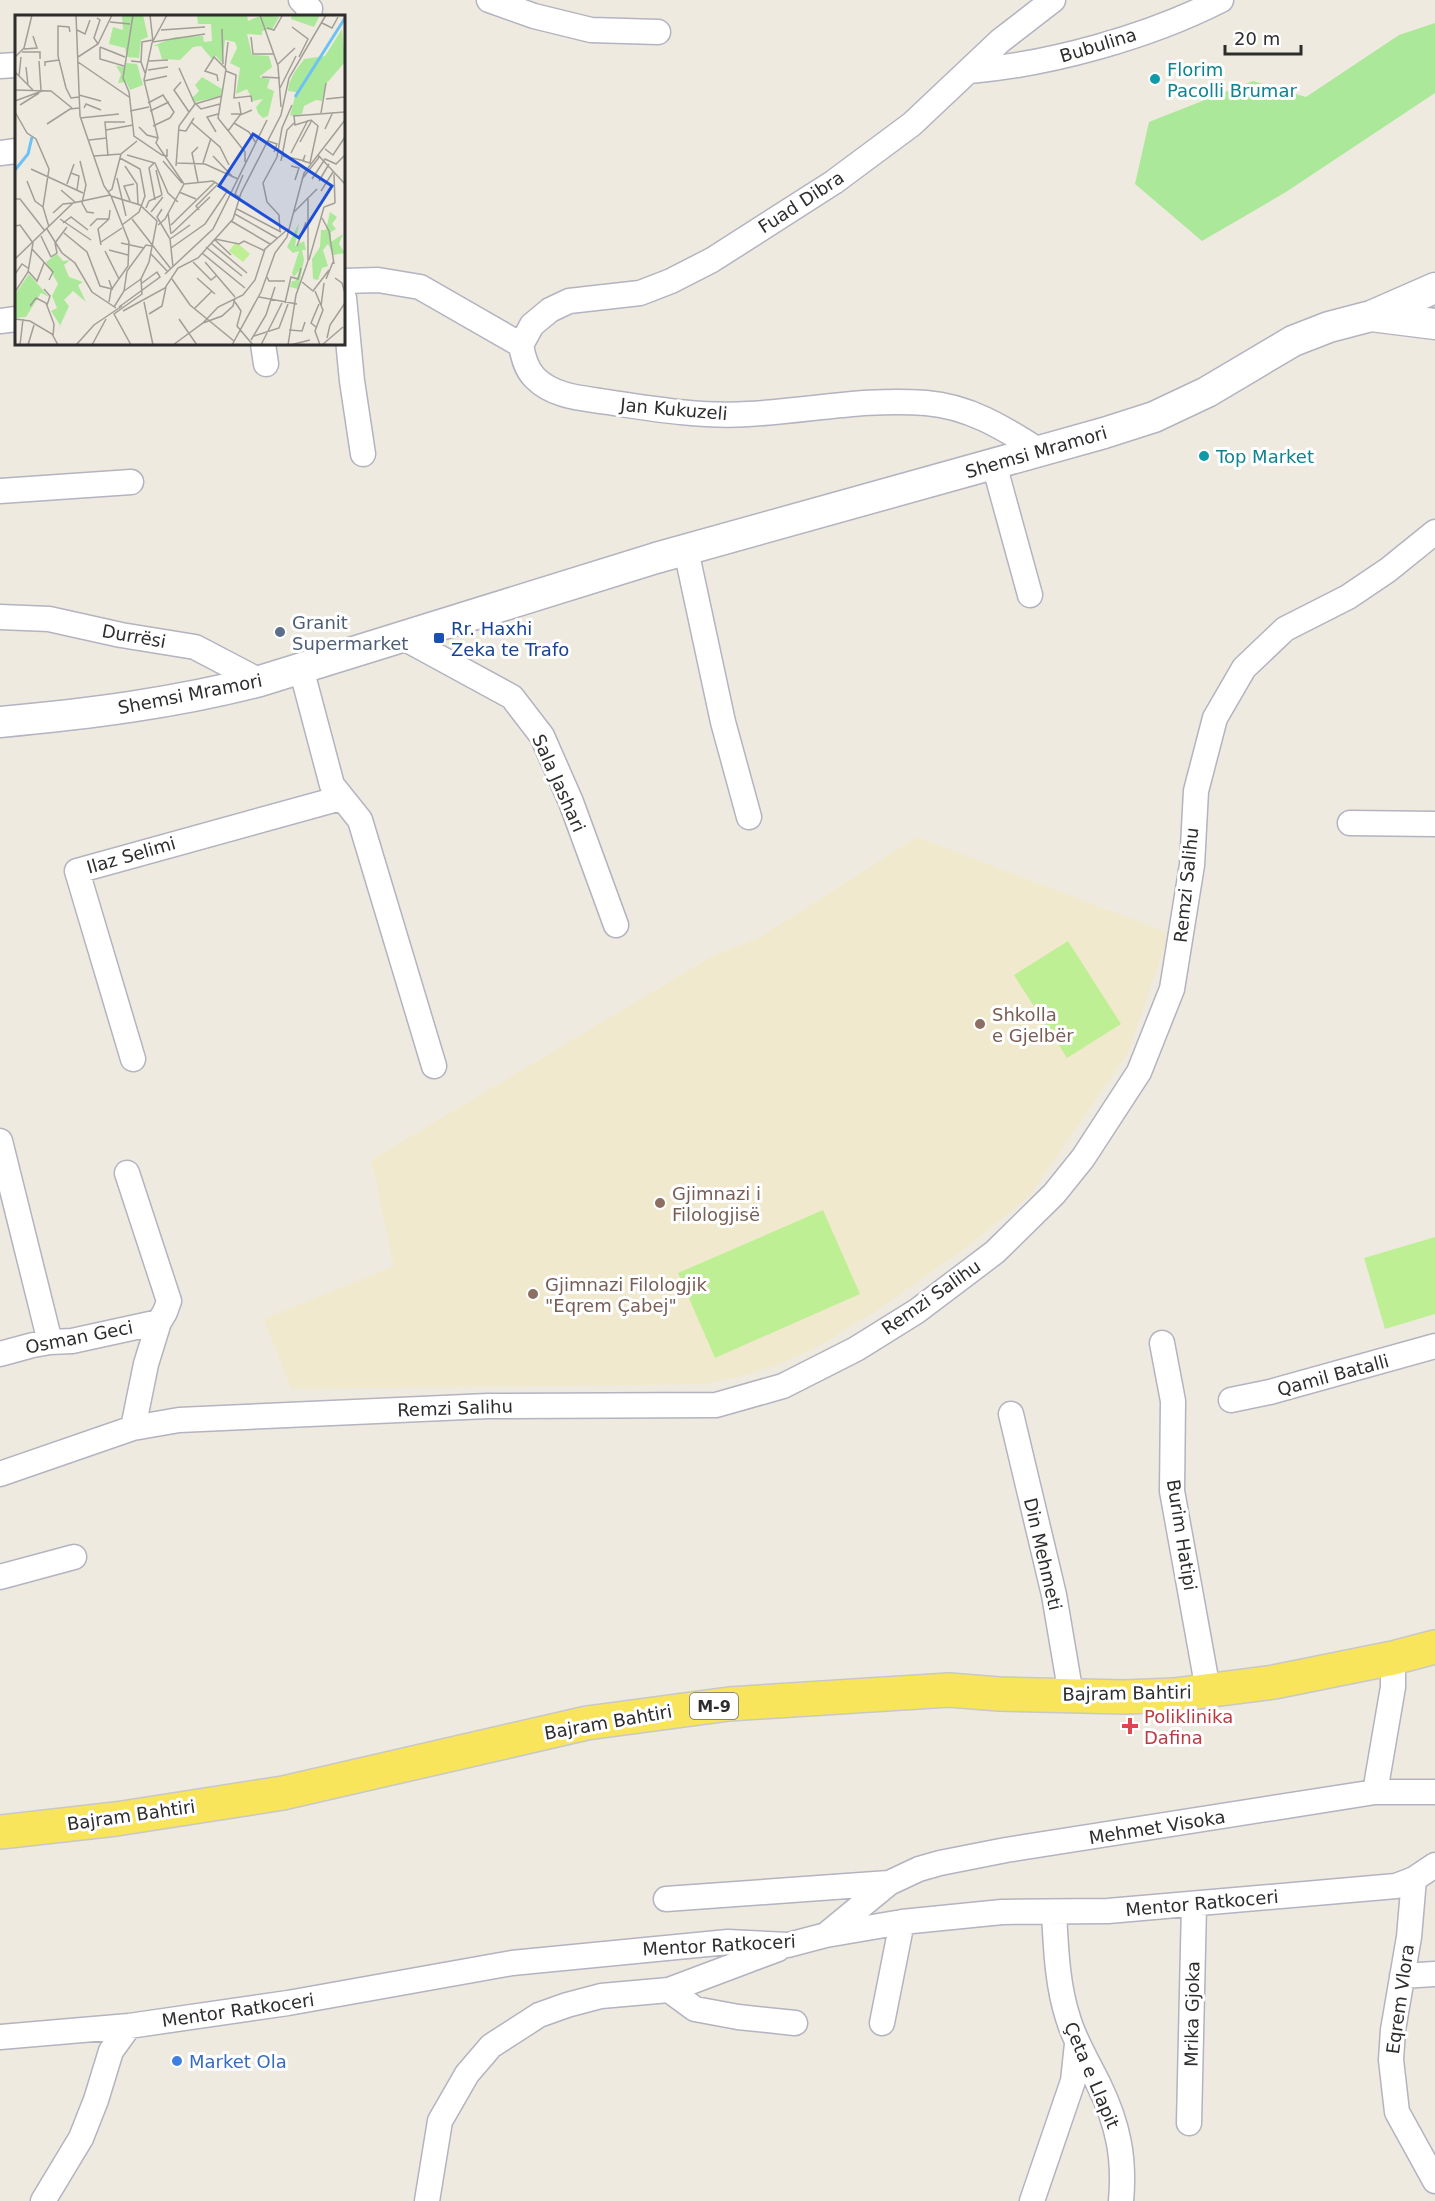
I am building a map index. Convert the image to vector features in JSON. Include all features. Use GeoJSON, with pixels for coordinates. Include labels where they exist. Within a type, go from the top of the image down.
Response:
{"type":"FeatureCollection","features":[{"type":"Feature","properties":{"kind":"main road","name":"Bajram Bahtiri"},"geometry":{"type":"LineString","coordinates":[[0,1832],[116,1819],[283,1792],[587,1723],[729,1704],[949,1690],[1071,1695],[1174,1695],[1274,1682],[1393,1658],[1435,1647]]}},
{"type":"Feature","properties":{"kind":"street"},"geometry":{"type":"LineString","coordinates":[[301,0],[310,9],[308,15]]}},
{"type":"Feature","properties":{"kind":"street"},"geometry":{"type":"LineString","coordinates":[[489,0],[534,16],[591,30],[658,32]]}},
{"type":"Feature","properties":{"kind":"street","name":"Fuad Dibra"},"geometry":{"type":"LineString","coordinates":[[521,345],[532,325],[550,310],[569,301],[640,293],[671,281],[712,260],[834,182],[912,124],[1000,41],[1053,0]]}},
{"type":"Feature","properties":{"kind":"street","name":"Bubulina"},"geometry":{"type":"LineString","coordinates":[[970,71],[1011,67],[1055,58],[1194,14],[1221,0]]}},
{"type":"Feature","properties":{"kind":"street"},"geometry":{"type":"LineString","coordinates":[[0,66],[15,65]]}},
{"type":"Feature","properties":{"kind":"street"},"geometry":{"type":"LineString","coordinates":[[0,153],[15,151]]}},
{"type":"Feature","properties":{"kind":"street"},"geometry":{"type":"LineString","coordinates":[[345,281],[378,280],[420,287],[521,345]]}},
{"type":"Feature","properties":{"kind":"street"},"geometry":{"type":"LineString","coordinates":[[1371,316],[1435,288]]}},
{"type":"Feature","properties":{"kind":"street"},"geometry":{"type":"LineString","coordinates":[[345,308],[352,381],[363,454]]}},
{"type":"Feature","properties":{"kind":"street"},"geometry":{"type":"LineString","coordinates":[[1371,316],[1435,324]]}},
{"type":"Feature","properties":{"kind":"street","name":"Shemsi Mramori"},"geometry":{"type":"LineString","coordinates":[[0,722],[99,712],[212,693],[260,681],[400,636],[686,550],[1104,433],[1154,417],[1207,392],[1293,341],[1329,327],[1371,316]]}},
{"type":"Feature","properties":{"kind":"street"},"geometry":{"type":"LineString","coordinates":[[0,321],[15,319]]}},
{"type":"Feature","properties":{"kind":"street","name":"Jan Kukuzeli"},"geometry":{"type":"LineString","coordinates":[[521,345],[524,362],[534,378],[548,389],[570,397],[702,415],[748,414],[873,401],[928,403],[971,413],[1005,428],[1038,450]]}},
{"type":"Feature","properties":{"kind":"street"},"geometry":{"type":"LineString","coordinates":[[994,464],[1030,595]]}},
{"type":"Feature","properties":{"kind":"street"},"geometry":{"type":"LineString","coordinates":[[0,490],[131,482]]}},
{"type":"Feature","properties":{"kind":"street","name":"Remzi Salihu"},"geometry":{"type":"LineString","coordinates":[[0,1474],[133,1428],[179,1420],[488,1406],[716,1405],[783,1386],[808,1375],[856,1349],[917,1311],[995,1252],[1054,1194],[1083,1158],[1139,1072],[1172,989],[1192,865],[1196,791],[1215,718],[1244,668],[1285,629],[1348,597],[1388,570],[1435,532]]}},
{"type":"Feature","properties":{"kind":"street"},"geometry":{"type":"LineString","coordinates":[[686,550],[723,722],[749,817]]}},
{"type":"Feature","properties":{"kind":"street","name":"Durrësi"},"geometry":{"type":"LineString","coordinates":[[0,617],[49,619],[121,635],[195,647],[260,681]]}},
{"type":"Feature","properties":{"kind":"street","name":"Sala Jashari"},"geometry":{"type":"LineString","coordinates":[[400,636],[512,698],[542,736],[571,802],[616,926]]}},
{"type":"Feature","properties":{"kind":"street"},"geometry":{"type":"LineString","coordinates":[[301,668],[332,785],[340,798],[360,820],[434,1066]]}},
{"type":"Feature","properties":{"kind":"street","name":"Ilaz Selimi"},"geometry":{"type":"LineString","coordinates":[[133,1059],[77,871],[340,798]]}},
{"type":"Feature","properties":{"kind":"street"},"geometry":{"type":"LineString","coordinates":[[1350,823],[1435,824]]}},
{"type":"Feature","properties":{"kind":"street"},"geometry":{"type":"LineString","coordinates":[[0,1141],[50,1342]]}},
{"type":"Feature","properties":{"kind":"street","name":"Osman Geci"},"geometry":{"type":"LineString","coordinates":[[127,1173],[169,1300],[159,1322],[146,1364],[133,1428]]}},
{"type":"Feature","properties":{"kind":"street","name":"Osman Geci"},"geometry":{"type":"LineString","coordinates":[[0,1354],[50,1342],[72,1341],[159,1322]]}},
{"type":"Feature","properties":{"kind":"street","name":"Burim Hatipi"},"geometry":{"type":"LineString","coordinates":[[1162,1343],[1173,1401],[1172,1491],[1208,1690]]}},
{"type":"Feature","properties":{"kind":"street","name":"Qamil Batalli"},"geometry":{"type":"LineString","coordinates":[[1231,1400],[1270,1392],[1435,1346]]}},
{"type":"Feature","properties":{"kind":"street","name":"Din Mehmeti"},"geometry":{"type":"LineString","coordinates":[[1011,1414],[1054,1595],[1071,1695]]}},
{"type":"Feature","properties":{"kind":"street"},"geometry":{"type":"LineString","coordinates":[[0,1577],[74,1557]]}},
{"type":"Feature","properties":{"kind":"street"},"geometry":{"type":"LineString","coordinates":[[1375,1792],[1393,1687],[1393,1658]]}},
{"type":"Feature","properties":{"kind":"street","name":"Mehmet Visoka"},"geometry":{"type":"LineString","coordinates":[[826,1935],[889,1883],[919,1869],[1006,1850],[1375,1792],[1435,1792]]}},
{"type":"Feature","properties":{"kind":"street","name":"Mentor Ratkoceri"},"geometry":{"type":"LineString","coordinates":[[0,2037],[129,2026],[288,2004],[512,1963],[729,1942],[788,1945],[826,1935],[902,1922],[1002,1912],[1108,1911],[1396,1886],[1414,1879],[1435,1865]]}},
{"type":"Feature","properties":{"kind":"street","name":"Eqrem Vlora"},"geometry":{"type":"LineString","coordinates":[[1414,1879],[1390,2060],[1397,2112],[1435,2181]]}},
{"type":"Feature","properties":{"kind":"street"},"geometry":{"type":"LineString","coordinates":[[666,1899],[889,1883]]}},
{"type":"Feature","properties":{"kind":"street","name":"Mrika Gjoka"},"geometry":{"type":"LineString","coordinates":[[1190,2123],[1194,1905]]}},
{"type":"Feature","properties":{"kind":"street","name":"Çeta e Llapit"},"geometry":{"type":"LineString","coordinates":[[1054,1913],[1060,1989],[1067,2017],[1077,2044],[1098,2083],[1116,2129],[1122,2157],[1120,2201]]}},
{"type":"Feature","properties":{"kind":"street"},"geometry":{"type":"LineString","coordinates":[[882,2023],[902,1922]]}},
{"type":"Feature","properties":{"kind":"street"},"geometry":{"type":"LineString","coordinates":[[427,2201],[440,2121],[467,2074],[491,2046],[539,2015],[567,2005],[601,1996],[669,1990],[788,1945]]}},
{"type":"Feature","properties":{"kind":"street"},"geometry":{"type":"LineString","coordinates":[[1402,1976],[1435,1974]]}},
{"type":"Feature","properties":{"kind":"street"},"geometry":{"type":"LineString","coordinates":[[669,1990],[695,2009],[738,2017],[795,2023]]}},
{"type":"Feature","properties":{"kind":"street"},"geometry":{"type":"LineString","coordinates":[[43,2201],[81,2138],[111,2051],[129,2026]]}},
{"type":"Feature","properties":{"kind":"street"},"geometry":{"type":"LineString","coordinates":[[1032,2201],[1072,2081],[1077,2044]]}},
{"type":"Feature","properties":{"kind":"shaded area","name":"Gjimnazi i Filologjisë"},"geometry":{"type":"Polygon","coordinates":[[[917,837],[1169,933],[1128,1053],[1029,1196],[968,1246],[879,1309],[814,1349],[777,1365],[735,1378],[705,1384],[291,1389],[264,1319],[394,1266],[371,1160],[711,957],[762,936],[917,837]]]}},
{"type":"Feature","properties":{"kind":"green space"},"geometry":{"type":"Polygon","coordinates":[[[1435,23],[1435,93],[1286,192],[1202,241],[1135,184],[1149,122],[1253,81],[1306,97],[1399,35],[1435,23]]]}},
{"type":"Feature","properties":{"kind":"green space"},"geometry":{"type":"Polygon","coordinates":[[[1068,941],[1121,1024],[1067,1058],[1014,975],[1068,941]]]}},
{"type":"Feature","properties":{"kind":"green space"},"geometry":{"type":"Polygon","coordinates":[[[823,1210],[860,1294],[715,1358],[678,1273],[823,1210]]]}},
{"type":"Feature","properties":{"kind":"green space"},"geometry":{"type":"Polygon","coordinates":[[[1435,1237],[1435,1314],[1385,1329],[1364,1258],[1435,1237]]]}},
{"type":"Feature","properties":{"kind":"place","name":"Florim Pacolli Brumar"},"geometry":{"type":"Point","coordinates":[1155,79]}},
{"type":"Feature","properties":{"kind":"place","name":"Top Market"},"geometry":{"type":"Point","coordinates":[1204,456]}},
{"type":"Feature","properties":{"kind":"place","name":"Granit Supermarket"},"geometry":{"type":"Point","coordinates":[280,632]}},
{"type":"Feature","properties":{"kind":"place","name":"Rr. Haxhi Zeka te Trafo"},"geometry":{"type":"Point","coordinates":[439,638]}},
{"type":"Feature","properties":{"kind":"place","name":"Shkolla e Gjelbër"},"geometry":{"type":"Point","coordinates":[980,1024]}},
{"type":"Feature","properties":{"kind":"place","name":"Gjimnazi i Filologjisë"},"geometry":{"type":"Point","coordinates":[660,1203]}},
{"type":"Feature","properties":{"kind":"place","name":"Gjimnazi Filologjik \"Eqrem Çabej\""},"geometry":{"type":"Point","coordinates":[533,1294]}},
{"type":"Feature","properties":{"kind":"place","name":"Poliklinika Dafina"},"geometry":{"type":"Point","coordinates":[1130,1726]}},
{"type":"Feature","properties":{"kind":"place","name":"Market Ola"},"geometry":{"type":"Point","coordinates":[177,2061]}}]}
